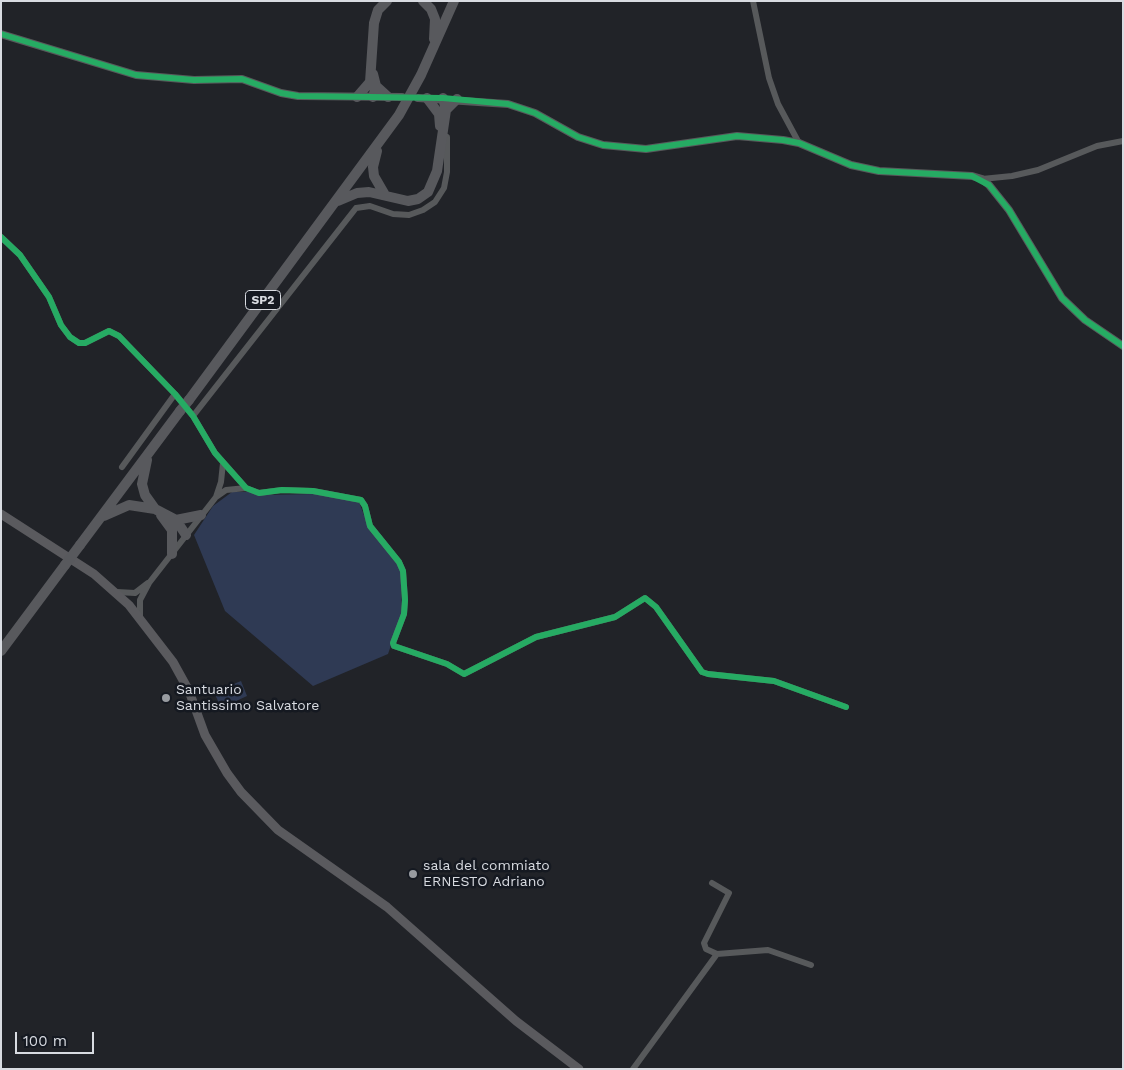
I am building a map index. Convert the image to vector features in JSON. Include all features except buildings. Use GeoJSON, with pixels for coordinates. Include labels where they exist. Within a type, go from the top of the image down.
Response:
{"type":"FeatureCollection","features":[{"type":"Feature","properties":{"kind":"main road"},"geometry":{"type":"LineString","coordinates":[[373,97],[374,23],[378,10],[387,1]]}},
{"type":"Feature","properties":{"kind":"main road"},"geometry":{"type":"LineString","coordinates":[[423,1],[431,10],[435,19],[433,48]]}},
{"type":"Feature","properties":{"kind":"main road","name":"SP2"},"geometry":{"type":"LineString","coordinates":[[1,651],[379,145],[410,95],[454,1]]}},
{"type":"Feature","properties":{"kind":"main road"},"geometry":{"type":"LineString","coordinates":[[357,97],[373,80]]}},
{"type":"Feature","properties":{"kind":"main road"},"geometry":{"type":"LineString","coordinates":[[373,80],[388,97]]}},
{"type":"Feature","properties":{"kind":"main road"},"geometry":{"type":"LineString","coordinates":[[423,98],[442,112]]}},
{"type":"Feature","properties":{"kind":"main road"},"geometry":{"type":"LineString","coordinates":[[337,201],[357,193],[385,195],[396,200],[408,201],[418,199],[428,192],[437,171],[442,134],[443,98]]}},
{"type":"Feature","properties":{"kind":"main road"},"geometry":{"type":"LineString","coordinates":[[442,112],[456,99]]}},
{"type":"Feature","properties":{"kind":"main road"},"geometry":{"type":"LineString","coordinates":[[379,145],[373,166],[374,176],[385,195]]}},
{"type":"Feature","properties":{"kind":"main road"},"geometry":{"type":"LineString","coordinates":[[150,452],[143,473],[142,484],[145,495],[158,512],[186,536]]}},
{"type":"Feature","properties":{"kind":"main road"},"geometry":{"type":"LineString","coordinates":[[101,517],[129,505],[158,512]]}},
{"type":"Feature","properties":{"kind":"main road"},"geometry":{"type":"LineString","coordinates":[[1,514],[81,565],[117,592],[129,605],[173,662],[189,691],[216,756],[241,792],[288,839],[331,866],[387,907],[516,1021],[579,1069]]}},
{"type":"Feature","properties":{"kind":"main road"},"geometry":{"type":"LineString","coordinates":[[174,525],[202,515]]}},
{"type":"Feature","properties":{"kind":"main road"},"geometry":{"type":"LineString","coordinates":[[172,554],[174,525]]}},
{"type":"Feature","properties":{"kind":"main road"},"geometry":{"type":"LineString","coordinates":[[1,640],[19,627]]}},
{"type":"Feature","properties":{"kind":"street"},"geometry":{"type":"LineString","coordinates":[[753,1],[769,78],[778,104],[799,142]]}},
{"type":"Feature","properties":{"kind":"street"},"geometry":{"type":"LineString","coordinates":[[1,34],[136,75],[194,80],[242,79],[289,95],[402,97]]}},
{"type":"Feature","properties":{"kind":"street"},"geometry":{"type":"LineString","coordinates":[[423,98],[508,104],[524,108],[578,137],[603,145],[646,149],[737,136],[799,142],[851,165],[879,170],[972,176],[982,179],[1012,176],[1038,170],[1097,146],[1123,141]]}},
{"type":"Feature","properties":{"kind":"street"},"geometry":{"type":"LineString","coordinates":[[193,416],[325,245],[356,208],[370,206],[394,214],[408,215],[423,210],[435,202],[444,188],[448,172],[447,137],[442,134]]}},
{"type":"Feature","properties":{"kind":"street"},"geometry":{"type":"LineString","coordinates":[[982,179],[1009,210],[1062,298],[1085,320],[1123,346]]}},
{"type":"Feature","properties":{"kind":"street"},"geometry":{"type":"LineString","coordinates":[[1,237],[20,255],[49,297],[62,325],[75,341],[84,343],[105,332],[113,332],[176,394],[193,416],[223,463],[246,488],[259,493],[282,490],[314,491],[361,500],[365,506],[370,526],[399,562],[403,571],[404,614],[393,643],[394,646],[447,664],[464,674],[536,637],[614,616],[646,598],[656,606],[702,672],[774,681],[846,707]]}},
{"type":"Feature","properties":{"kind":"street"},"geometry":{"type":"LineString","coordinates":[[122,467],[176,394]]}},
{"type":"Feature","properties":{"kind":"street"},"geometry":{"type":"LineString","coordinates":[[216,497],[221,482],[223,463]]}},
{"type":"Feature","properties":{"kind":"street"},"geometry":{"type":"LineString","coordinates":[[221,482],[235,476]]}},
{"type":"Feature","properties":{"kind":"street"},"geometry":{"type":"LineString","coordinates":[[140,618],[140,600],[149,583],[216,497],[226,490],[235,476]]}},
{"type":"Feature","properties":{"kind":"street"},"geometry":{"type":"LineString","coordinates":[[226,490],[246,488]]}},
{"type":"Feature","properties":{"kind":"street"},"geometry":{"type":"LineString","coordinates":[[129,605],[135,592],[149,583]]}},
{"type":"Feature","properties":{"kind":"street"},"geometry":{"type":"LineString","coordinates":[[117,592],[135,592]]}},
{"type":"Feature","properties":{"kind":"street"},"geometry":{"type":"LineString","coordinates":[[129,605],[140,600]]}},
{"type":"Feature","properties":{"kind":"street"},"geometry":{"type":"LineString","coordinates":[[712,884],[729,893],[704,943],[706,949],[717,954],[768,950],[811,964]]}},
{"type":"Feature","properties":{"kind":"street"},"geometry":{"type":"LineString","coordinates":[[633,1069],[717,954]]}},
{"type":"Feature","properties":{"kind":"shaded area"},"geometry":{"type":"Polygon","coordinates":[[[232,492],[249,492],[257,495],[315,494],[359,502],[369,528],[397,563],[401,571],[402,613],[388,654],[313,686],[225,611],[194,535],[213,506],[232,492]]]}},
{"type":"Feature","properties":{"kind":"shaded area"},"geometry":{"type":"Polygon","coordinates":[[[241,681],[247,696],[221,708],[214,692],[241,681]]]}},
{"type":"Feature","properties":{"kind":"cycle path"},"geometry":{"type":"LineString","coordinates":[[1,34],[136,75],[194,80],[242,79],[281,93],[298,96],[443,98],[508,104],[535,113],[578,137],[603,145],[646,149],[737,136],[799,143],[851,165],[879,171],[972,176],[989,185],[1009,210],[1062,298],[1085,320],[1123,346]]}},
{"type":"Feature","properties":{"kind":"cycle path"},"geometry":{"type":"LineString","coordinates":[[1,237],[20,255],[49,297],[61,325],[70,337],[79,343],[85,343],[109,331],[119,336],[175,394],[193,416],[215,453],[246,488],[259,493],[282,490],[313,491],[361,500],[365,506],[370,526],[399,562],[403,571],[404,614],[393,643],[394,646],[447,664],[464,674],[536,637],[615,617],[645,598],[656,607],[702,672],[774,681],[846,707]]}},
{"type":"Feature","properties":{"kind":"place","name":"Santuario Santissimo Salvatore"},"geometry":{"type":"Point","coordinates":[166,698]}},
{"type":"Feature","properties":{"kind":"place","name":"sala del commiato ERNESTO Adriano"},"geometry":{"type":"Point","coordinates":[413,874]}}]}
